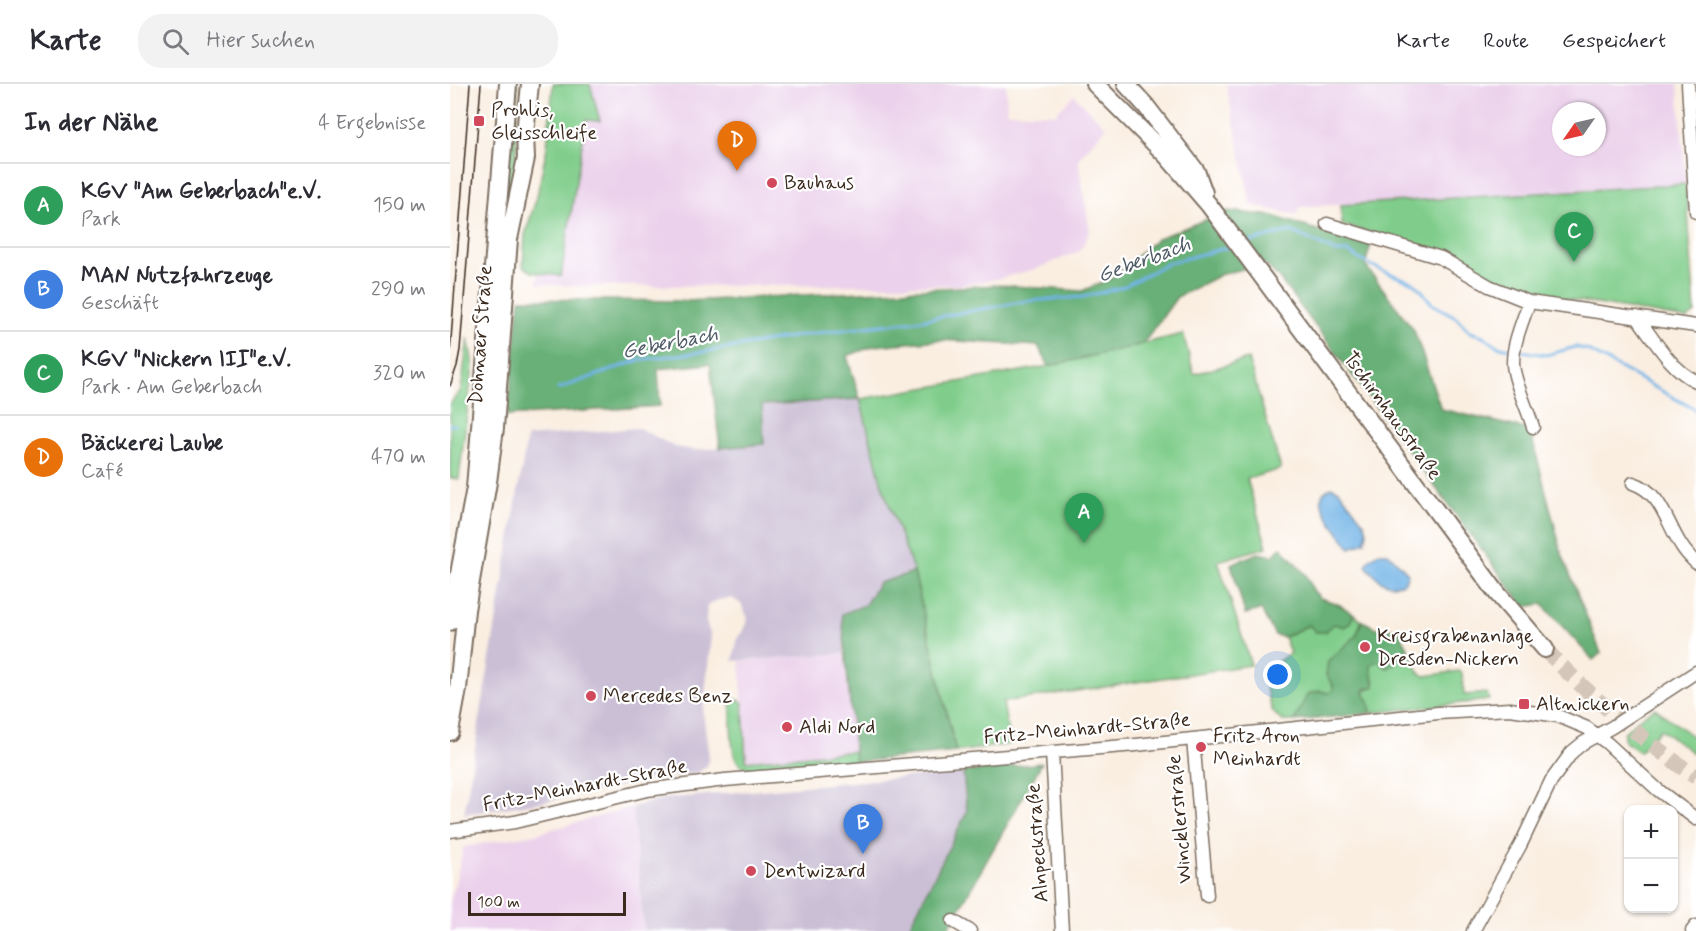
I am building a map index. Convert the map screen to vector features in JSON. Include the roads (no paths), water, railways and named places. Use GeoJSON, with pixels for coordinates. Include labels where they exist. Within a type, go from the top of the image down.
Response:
{"type":"FeatureCollection","features":[{"type":"Feature","properties":{"kind":"main road","name":"Dohnaer Straße"},"geometry":{"type":"LineString","coordinates":[[450,622],[475,488],[508,84]]}},
{"type":"Feature","properties":{"kind":"main road","name":"Dohnaer Straße"},"geometry":{"type":"LineString","coordinates":[[450,732],[458,689],[466,610],[495,428],[509,239],[526,158],[525,134],[530,84]]}},
{"type":"Feature","properties":{"kind":"main road","name":"Tschirnhausstraße"},"geometry":{"type":"LineString","coordinates":[[1102,86],[1166,154],[1212,210],[1497,593],[1545,649]]}},
{"type":"Feature","properties":{"kind":"main road"},"geometry":{"type":"LineString","coordinates":[[1116,103],[1131,86]]}},
{"type":"Feature","properties":{"kind":"main road","name":"Tschirnhausstraße"},"geometry":{"type":"LineString","coordinates":[[1131,86],[1196,171],[1212,210]]}},
{"type":"Feature","properties":{"kind":"street"},"geometry":{"type":"LineString","coordinates":[[1688,84],[1696,213]]}},
{"type":"Feature","properties":{"kind":"street"},"geometry":{"type":"LineString","coordinates":[[1327,224],[1441,258],[1489,286],[1529,302],[1696,326]]}},
{"type":"Feature","properties":{"kind":"street"},"geometry":{"type":"LineString","coordinates":[[1529,302],[1513,364],[1533,427]]}},
{"type":"Feature","properties":{"kind":"street"},"geometry":{"type":"LineString","coordinates":[[1637,317],[1665,355],[1690,379],[1696,381]]}},
{"type":"Feature","properties":{"kind":"street"},"geometry":{"type":"LineString","coordinates":[[1633,483],[1651,492],[1681,546],[1696,563]]}},
{"type":"Feature","properties":{"kind":"street"},"geometry":{"type":"LineString","coordinates":[[1473,931],[1521,844],[1557,772],[1572,752],[1696,672]]}},
{"type":"Feature","properties":{"kind":"street","name":"Fritz-Meinhardt-Straße"},"geometry":{"type":"LineString","coordinates":[[450,831],[515,822],[647,790],[724,780],[1193,739],[1438,713],[1510,709],[1558,716],[1597,735],[1658,790],[1696,819]]}},
{"type":"Feature","properties":{"kind":"street","name":"Wincklerstraße"},"geometry":{"type":"LineString","coordinates":[[1193,739],[1207,896]]}},
{"type":"Feature","properties":{"kind":"street","name":"Alnpeckstraße"},"geometry":{"type":"LineString","coordinates":[[1052,752],[1062,931]]}},
{"type":"Feature","properties":{"kind":"street"},"geometry":{"type":"LineString","coordinates":[[953,921],[970,931]]}},
{"type":"Feature","properties":{"kind":"street"},"geometry":{"type":"LineString","coordinates":[[1692,931],[1696,926]]}},
{"type":"Feature","properties":{"kind":"water"},"geometry":{"type":"Polygon","coordinates":[[[1331,487],[1339,490],[1365,524],[1367,532],[1365,542],[1350,548],[1330,521],[1321,499],[1323,493],[1331,487]]]}},
{"type":"Feature","properties":{"kind":"water"},"geometry":{"type":"Polygon","coordinates":[[[1378,553],[1388,553],[1408,573],[1405,582],[1388,584],[1370,571],[1366,566],[1369,560],[1378,553]]]}},
{"type":"Feature","properties":{"kind":"waterway","name":"Geberbach"},"geometry":{"type":"LineString","coordinates":[[1245,243],[1291,231],[1336,252],[1349,252],[1383,271],[1414,283],[1432,304],[1456,317],[1470,332],[1483,336],[1497,346],[1510,349]]}},
{"type":"Feature","properties":{"kind":"waterway","name":"Geberbach"},"geometry":{"type":"LineString","coordinates":[[558,389],[639,360],[717,350],[809,334],[915,321],[1027,301],[1083,297],[1123,287],[1168,263],[1233,246]]}},
{"type":"Feature","properties":{"kind":"waterway","name":"Geberbach"},"geometry":{"type":"LineString","coordinates":[[1516,350],[1546,355],[1576,347],[1587,350],[1696,410]]}},
{"type":"Feature","properties":{"kind":"waterway","name":"Geberbach"},"geometry":{"type":"LineString","coordinates":[[450,425],[455,425]]}},
{"type":"Feature","properties":{"kind":"tunnel"},"geometry":{"type":"LineString","coordinates":[[1545,649],[1618,717],[1696,777]]}},
{"type":"Feature","properties":{"kind":"tram line"},"geometry":{"type":"LineString","coordinates":[[450,353],[470,84]]}},
{"type":"Feature","properties":{"kind":"tram line"},"geometry":{"type":"LineString","coordinates":[[450,386],[460,350],[481,84]]}},
{"type":"Feature","properties":{"kind":"place","name":"Prohlis, Gleisschleife"},"geometry":{"type":"Point","coordinates":[479,121]}},
{"type":"Feature","properties":{"kind":"place","name":"Bäckerei Laube"},"geometry":{"type":"Point","coordinates":[737,171]}},
{"type":"Feature","properties":{"kind":"place","name":"Bauhaus"},"geometry":{"type":"Point","coordinates":[772,183]}},
{"type":"Feature","properties":{"kind":"place","name":"KGV \"Nickern III\"e.V."},"geometry":{"type":"Point","coordinates":[1574,262]}},
{"type":"Feature","properties":{"kind":"place","name":"KGV \"Am Geberbach\"e.V."},"geometry":{"type":"Point","coordinates":[1084,543]}},
{"type":"Feature","properties":{"kind":"place","name":"Kreisgrabenanlage Dresden-Nickern"},"geometry":{"type":"Point","coordinates":[1365,647]}},
{"type":"Feature","properties":{"kind":"place","name":"Mercedes Benz"},"geometry":{"type":"Point","coordinates":[591,696]}},
{"type":"Feature","properties":{"kind":"place","name":"Altnickern"},"geometry":{"type":"Point","coordinates":[1524,704]}},
{"type":"Feature","properties":{"kind":"place","name":"Aldi Nord"},"geometry":{"type":"Point","coordinates":[787,727]}},
{"type":"Feature","properties":{"kind":"place","name":"Fritz Aron Meinhardt"},"geometry":{"type":"Point","coordinates":[1201,747]}},
{"type":"Feature","properties":{"kind":"place","name":"MAN Nutzfahrzeuge"},"geometry":{"type":"Point","coordinates":[863,854]}},
{"type":"Feature","properties":{"kind":"place","name":"Dentwizard"},"geometry":{"type":"Point","coordinates":[751,871]}}]}
